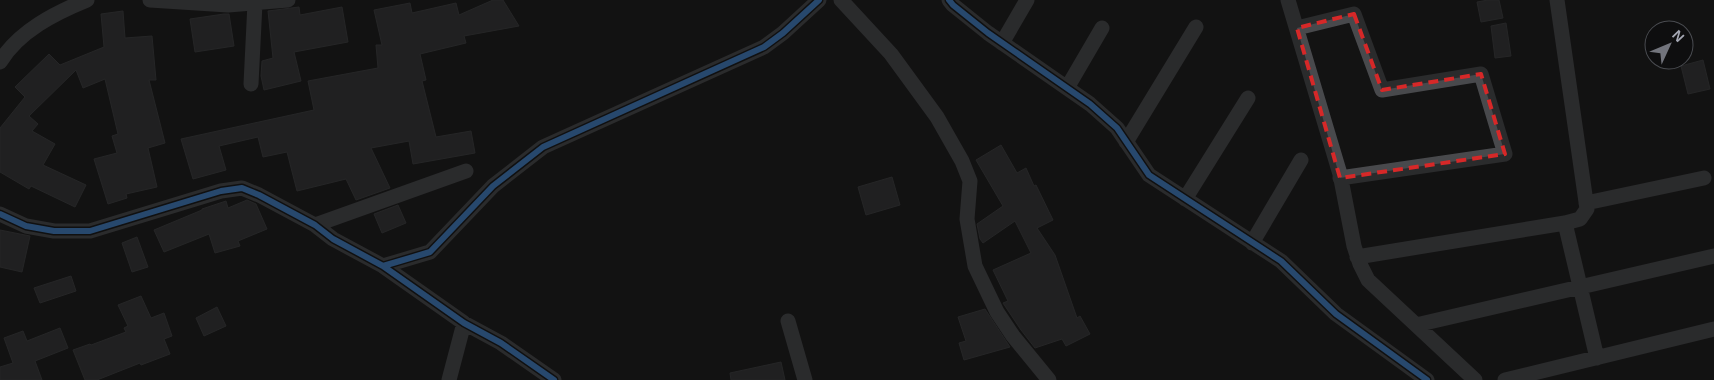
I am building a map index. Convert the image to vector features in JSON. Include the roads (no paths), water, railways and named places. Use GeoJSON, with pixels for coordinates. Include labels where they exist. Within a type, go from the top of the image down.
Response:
{"type":"FeatureCollection","features":[{"type":"Feature","properties":{"kind":"street"},"geometry":{"type":"LineString","coordinates":[[0,62],[6,52],[25,34],[64,9],[88,0]]}},
{"type":"Feature","properties":{"kind":"street"},"geometry":{"type":"LineString","coordinates":[[150,0],[228,5],[288,0]]}},
{"type":"Feature","properties":{"kind":"street"},"geometry":{"type":"LineString","coordinates":[[383,266],[430,252],[493,186],[543,148],[764,47],[783,33],[819,0]]}},
{"type":"Feature","properties":{"kind":"street"},"geometry":{"type":"LineString","coordinates":[[841,0],[891,54],[937,117],[962,162],[970,181],[967,219],[975,266],[997,312],[1013,336],[1049,380]]}},
{"type":"Feature","properties":{"kind":"street"},"geometry":{"type":"LineString","coordinates":[[949,0],[1002,43],[1090,104],[1117,128],[1149,175],[1281,261],[1336,314],[1427,380]]}},
{"type":"Feature","properties":{"kind":"street"},"geometry":{"type":"LineString","coordinates":[[1002,43],[1027,0]]}},
{"type":"Feature","properties":{"kind":"street"},"geometry":{"type":"LineString","coordinates":[[1288,0],[1340,178],[1357,257],[1368,280],[1475,380]]}},
{"type":"Feature","properties":{"kind":"street"},"geometry":{"type":"LineString","coordinates":[[1357,257],[1580,219],[1587,209],[1557,0]]}},
{"type":"Feature","properties":{"kind":"street"},"geometry":{"type":"LineString","coordinates":[[251,84],[255,3]]}},
{"type":"Feature","properties":{"kind":"street"},"geometry":{"type":"LineString","coordinates":[[1297,28],[1354,14],[1382,90],[1481,74],[1505,154],[1340,178]]}},
{"type":"Feature","properties":{"kind":"street"},"geometry":{"type":"LineString","coordinates":[[1126,142],[1196,27]]}},
{"type":"Feature","properties":{"kind":"street"},"geometry":{"type":"LineString","coordinates":[[1067,88],[1102,28]]}},
{"type":"Feature","properties":{"kind":"street"},"geometry":{"type":"LineString","coordinates":[[1185,199],[1248,98]]}},
{"type":"Feature","properties":{"kind":"street"},"geometry":{"type":"LineString","coordinates":[[1252,242],[1301,160]]}},
{"type":"Feature","properties":{"kind":"street"},"geometry":{"type":"LineString","coordinates":[[315,225],[466,171]]}},
{"type":"Feature","properties":{"kind":"street"},"geometry":{"type":"LineString","coordinates":[[1586,202],[1704,178]]}},
{"type":"Feature","properties":{"kind":"street"},"geometry":{"type":"LineString","coordinates":[[0,214],[26,226],[54,231],[90,230],[221,191],[242,188],[315,225],[333,239],[383,266],[464,323],[501,343],[554,380]]}},
{"type":"Feature","properties":{"kind":"street"},"geometry":{"type":"LineString","coordinates":[[1565,223],[1597,358]]}},
{"type":"Feature","properties":{"kind":"street"},"geometry":{"type":"LineString","coordinates":[[1416,325],[1714,256]]}},
{"type":"Feature","properties":{"kind":"street"},"geometry":{"type":"LineString","coordinates":[[788,321],[805,380]]}},
{"type":"Feature","properties":{"kind":"street"},"geometry":{"type":"LineString","coordinates":[[449,380],[464,323]]}},
{"type":"Feature","properties":{"kind":"street"},"geometry":{"type":"LineString","coordinates":[[1505,380],[1714,328]]}}]}
